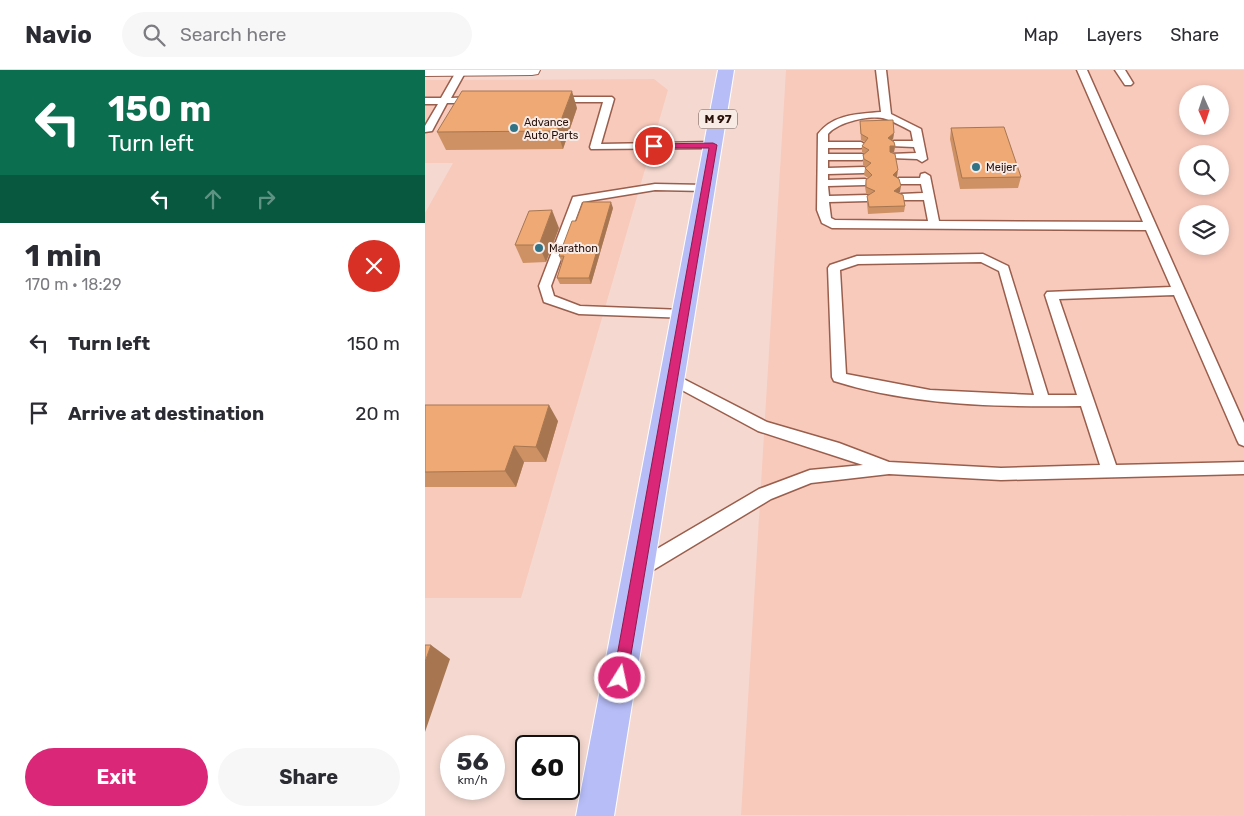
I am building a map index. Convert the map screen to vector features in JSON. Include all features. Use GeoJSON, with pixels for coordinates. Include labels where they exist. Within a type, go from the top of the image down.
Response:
{"type":"FeatureCollection","features":[{"type":"Feature","properties":{"kind":"main road","name":"M 97"},"geometry":{"type":"LineString","coordinates":[[595,816],[726,70]]}},
{"type":"Feature","properties":{"kind":"street"},"geometry":{"type":"LineString","coordinates":[[425,71],[532,70]]}},
{"type":"Feature","properties":{"kind":"lane"},"geometry":{"type":"LineString","coordinates":[[425,129],[428,129],[461,70]]}},
{"type":"Feature","properties":{"kind":"lane"},"geometry":{"type":"LineString","coordinates":[[881,70],[886,115]]}},
{"type":"Feature","properties":{"kind":"lane"},"geometry":{"type":"LineString","coordinates":[[1082,70],[1152,226],[1244,440]]}},
{"type":"Feature","properties":{"kind":"lane"},"geometry":{"type":"LineString","coordinates":[[1120,70],[1128,83]]}},
{"type":"Feature","properties":{"kind":"lane"},"geometry":{"type":"LineString","coordinates":[[541,100],[609,99],[595,147],[713,145]]}},
{"type":"Feature","properties":{"kind":"lane"},"geometry":{"type":"LineString","coordinates":[[425,101],[483,100]]}},
{"type":"Feature","properties":{"kind":"lane"},"geometry":{"type":"LineString","coordinates":[[895,156],[921,158],[916,129],[886,115],[852,118],[835,124],[823,134],[823,199],[826,220],[832,224],[1152,226]]}},
{"type":"Feature","properties":{"kind":"lane"},"geometry":{"type":"LineString","coordinates":[[894,144],[919,144]]}},
{"type":"Feature","properties":{"kind":"lane"},"geometry":{"type":"LineString","coordinates":[[823,145],[861,145]]}},
{"type":"Feature","properties":{"kind":"lane"},"geometry":{"type":"LineString","coordinates":[[823,157],[862,157]]}},
{"type":"Feature","properties":{"kind":"lane"},"geometry":{"type":"LineString","coordinates":[[823,171],[864,170]]}},
{"type":"Feature","properties":{"kind":"lane"},"geometry":{"type":"LineString","coordinates":[[899,181],[926,179],[934,224]]}},
{"type":"Feature","properties":{"kind":"lane"},"geometry":{"type":"LineString","coordinates":[[823,183],[865,182]]}},
{"type":"Feature","properties":{"kind":"lane"},"geometry":{"type":"LineString","coordinates":[[683,315],[579,310],[548,299],[545,286],[577,199],[655,187],[706,188]]}},
{"type":"Feature","properties":{"kind":"lane"},"geometry":{"type":"LineString","coordinates":[[901,198],[929,196]]}},
{"type":"Feature","properties":{"kind":"lane"},"geometry":{"type":"LineString","coordinates":[[823,199],[867,198]]}},
{"type":"Feature","properties":{"kind":"lane"},"geometry":{"type":"LineString","coordinates":[[1043,401],[1005,269],[983,258],[857,260],[834,268],[839,377],[877,388],[930,396],[1043,401],[1086,400]]}},
{"type":"Feature","properties":{"kind":"lane"},"geometry":{"type":"LineString","coordinates":[[1110,471],[1051,295],[1180,291]]}},
{"type":"Feature","properties":{"kind":"lane"},"geometry":{"type":"LineString","coordinates":[[673,378],[763,426],[839,449],[889,468]]}},
{"type":"Feature","properties":{"kind":"lane"},"geometry":{"type":"LineString","coordinates":[[639,569],[765,494],[810,477],[889,468],[1001,474],[1244,468]]}},
{"type":"Feature","properties":{"kind":"shaded area"},"geometry":{"type":"Polygon","coordinates":[[[786,70],[1244,70],[1244,816],[741,815],[786,70]]]}},
{"type":"Feature","properties":{"kind":"shaded area"},"geometry":{"type":"Polygon","coordinates":[[[654,79],[668,90],[521,598],[425,598],[425,213],[453,163],[425,163],[425,80],[654,79]]]}},
{"type":"Feature","properties":{"kind":"building"},"geometry":{"type":"Polygon","coordinates":[[[462,91],[572,91],[557,131],[437,132],[462,91]]]}},
{"type":"Feature","properties":{"kind":"building"},"geometry":{"type":"Polygon","coordinates":[[[893,120],[894,133],[888,138],[894,142],[895,146],[890,146],[890,152],[895,154],[898,170],[893,175],[899,179],[901,186],[894,191],[903,195],[905,206],[869,207],[867,196],[875,191],[866,187],[866,180],[872,175],[865,168],[871,163],[864,159],[863,155],[869,150],[862,146],[868,138],[861,134],[860,121],[893,120]]]}},
{"type":"Feature","properties":{"kind":"building"},"geometry":{"type":"Polygon","coordinates":[[[1004,127],[1021,177],[962,178],[951,128],[1004,127]]]}},
{"type":"Feature","properties":{"kind":"building"},"geometry":{"type":"Polygon","coordinates":[[[583,202],[611,202],[589,278],[557,278],[564,256],[559,256],[572,221],[576,221],[583,202]]]}},
{"type":"Feature","properties":{"kind":"building"},"geometry":{"type":"Polygon","coordinates":[[[552,210],[539,245],[515,245],[529,211],[552,210]]]}},
{"type":"Feature","properties":{"kind":"building"},"geometry":{"type":"Polygon","coordinates":[[[425,405],[549,405],[536,447],[514,446],[505,471],[425,472],[425,405]]]}},
{"type":"Feature","properties":{"kind":"building"},"geometry":{"type":"Polygon","coordinates":[[[425,645],[431,645],[425,662],[425,645]]]}},
{"type":"Feature","properties":{"kind":"place","name":"Advance Auto Parts"},"geometry":{"type":"Point","coordinates":[514,128]}},
{"type":"Feature","properties":{"kind":"place","name":"Meijer"},"geometry":{"type":"Point","coordinates":[976,167]}},
{"type":"Feature","properties":{"kind":"place","name":"Marathon"},"geometry":{"type":"Point","coordinates":[539,248]}},
{"type":"Feature","properties":{"kind":"route"},"geometry":{"type":"LineString","coordinates":[[620,678],[713,145],[654,146]]}}]}
